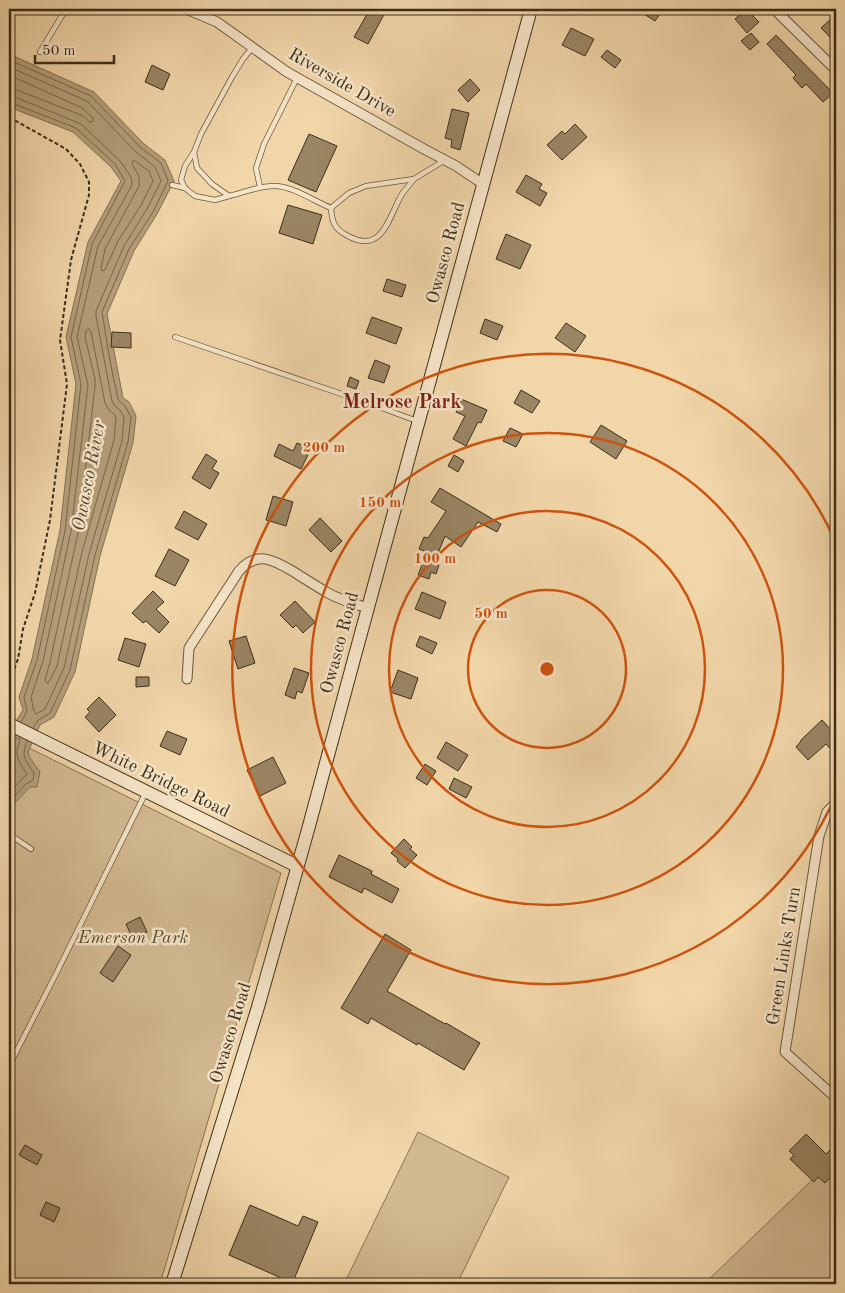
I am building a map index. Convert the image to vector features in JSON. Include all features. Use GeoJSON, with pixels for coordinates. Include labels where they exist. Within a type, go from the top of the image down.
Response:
{"type":"FeatureCollection","features":[{"type":"Feature","properties":{"kind":"main road","name":"Owasco Road"},"geometry":{"type":"LineString","coordinates":[[172,1284],[258,1007],[309,826],[531,9]]}},
{"type":"Feature","properties":{"kind":"main road","name":"White Bridge Road"},"geometry":{"type":"LineString","coordinates":[[9,724],[297,866]]}},
{"type":"Feature","properties":{"kind":"street","name":"Riverside Drive"},"geometry":{"type":"LineString","coordinates":[[186,9],[217,22],[287,72],[456,166],[483,184]]}},
{"type":"Feature","properties":{"kind":"street"},"geometry":{"type":"LineString","coordinates":[[774,9],[836,70]]}},
{"type":"Feature","properties":{"kind":"street"},"geometry":{"type":"LineString","coordinates":[[187,679],[189,648],[239,571],[251,560],[260,558],[272,559],[330,594],[368,608]]}},
{"type":"Feature","properties":{"kind":"street","name":"Green Links Turn"},"geometry":{"type":"LineString","coordinates":[[836,803],[827,812],[819,836],[785,1052],[836,1098]]}},
{"type":"Feature","properties":{"kind":"lane"},"geometry":{"type":"LineString","coordinates":[[40,52],[66,9]]}},
{"type":"Feature","properties":{"kind":"lane"},"geometry":{"type":"LineString","coordinates":[[252,48],[232,77],[201,134],[194,152],[185,166],[181,180],[185,188],[195,196],[215,200],[260,187],[276,186],[299,192],[331,208]]}},
{"type":"Feature","properties":{"kind":"lane"},"geometry":{"type":"LineString","coordinates":[[260,187],[256,168],[264,144],[297,78]]}},
{"type":"Feature","properties":{"kind":"lane"},"geometry":{"type":"LineString","coordinates":[[194,152],[197,168],[212,184],[229,196]]}},
{"type":"Feature","properties":{"kind":"lane"},"geometry":{"type":"LineString","coordinates":[[331,208],[332,221],[339,231],[350,237],[365,241],[377,238],[386,228],[402,194],[414,179],[445,160]]}},
{"type":"Feature","properties":{"kind":"lane"},"geometry":{"type":"LineString","coordinates":[[331,208],[349,193],[366,186],[414,179]]}},
{"type":"Feature","properties":{"kind":"lane"},"geometry":{"type":"LineString","coordinates":[[172,185],[185,188]]}},
{"type":"Feature","properties":{"kind":"lane"},"geometry":{"type":"LineString","coordinates":[[175,337],[418,421]]}},
{"type":"Feature","properties":{"kind":"lane"},"geometry":{"type":"LineString","coordinates":[[9,1066],[146,792]]}},
{"type":"Feature","properties":{"kind":"lane"},"geometry":{"type":"LineString","coordinates":[[9,834],[31,849]]}},
{"type":"Feature","properties":{"kind":"path"},"geometry":{"type":"LineString","coordinates":[[9,118],[66,148],[80,164],[90,182],[89,195],[71,260],[60,340],[67,384],[50,520],[35,593],[24,629],[18,660],[9,682]]}},
{"type":"Feature","properties":{"kind":"path"},"geometry":{"type":"LineString","coordinates":[[9,697],[9,712]]}},
{"type":"Feature","properties":{"kind":"green space","name":"Emerson Park"},"geometry":{"type":"Polygon","coordinates":[[[9,738],[281,873],[160,1284],[9,1284],[9,738]]]}},
{"type":"Feature","properties":{"kind":"green space"},"geometry":{"type":"Polygon","coordinates":[[[418,1132],[509,1177],[457,1284],[344,1284],[418,1132]]]}},
{"type":"Feature","properties":{"kind":"green space"},"geometry":{"type":"Polygon","coordinates":[[[836,1157],[836,1284],[704,1284],[836,1157]]]}},
{"type":"Feature","properties":{"kind":"water","name":"Owasco River"},"geometry":{"type":"Polygon","coordinates":[[[9,54],[94,92],[143,143],[165,160],[174,181],[157,214],[134,251],[107,314],[123,398],[129,402],[136,416],[133,443],[100,556],[75,672],[54,717],[40,725],[28,752],[40,772],[37,787],[30,787],[9,809],[9,732],[23,710],[19,697],[32,659],[60,530],[76,384],[66,337],[88,242],[121,181],[111,167],[73,132],[9,107],[9,54]]]}},
{"type":"Feature","properties":{"kind":"building"},"geometry":{"type":"Polygon","coordinates":[[[370,9],[387,9],[368,44],[354,37],[370,9]]]}},
{"type":"Feature","properties":{"kind":"building"},"geometry":{"type":"Polygon","coordinates":[[[648,9],[653,9],[660,14],[655,21],[644,14],[648,9]]]}},
{"type":"Feature","properties":{"kind":"building"},"geometry":{"type":"Polygon","coordinates":[[[746,9],[759,22],[747,33],[735,19],[746,9]]]}},
{"type":"Feature","properties":{"kind":"building"},"geometry":{"type":"Polygon","coordinates":[[[831,19],[836,24],[836,33],[831,38],[821,28],[831,19]]]}},
{"type":"Feature","properties":{"kind":"building"},"geometry":{"type":"Polygon","coordinates":[[[571,28],[594,39],[585,56],[562,45],[571,28]]]}},
{"type":"Feature","properties":{"kind":"building"},"geometry":{"type":"Polygon","coordinates":[[[751,33],[759,42],[750,50],[741,41],[751,33]]]}},
{"type":"Feature","properties":{"kind":"building"},"geometry":{"type":"Polygon","coordinates":[[[776,35],[833,93],[823,102],[806,84],[802,88],[793,78],[796,75],[767,44],[776,35]]]}},
{"type":"Feature","properties":{"kind":"building"},"geometry":{"type":"Polygon","coordinates":[[[607,50],[621,60],[615,68],[601,57],[607,50]]]}},
{"type":"Feature","properties":{"kind":"building"},"geometry":{"type":"Polygon","coordinates":[[[152,65],[170,74],[163,90],[145,82],[152,65]]]}},
{"type":"Feature","properties":{"kind":"building"},"geometry":{"type":"Polygon","coordinates":[[[470,79],[480,90],[468,102],[458,90],[470,79]]]}},
{"type":"Feature","properties":{"kind":"building"},"geometry":{"type":"Polygon","coordinates":[[[452,109],[469,113],[460,150],[451,147],[452,140],[445,138],[452,109]]]}},
{"type":"Feature","properties":{"kind":"building"},"geometry":{"type":"Polygon","coordinates":[[[575,124],[587,137],[562,160],[547,145],[562,131],[565,134],[575,124]]]}},
{"type":"Feature","properties":{"kind":"building"},"geometry":{"type":"Polygon","coordinates":[[[309,134],[337,146],[316,192],[288,180],[309,134]]]}},
{"type":"Feature","properties":{"kind":"building"},"geometry":{"type":"Polygon","coordinates":[[[526,175],[542,184],[539,189],[547,193],[540,206],[516,192],[526,175]]]}},
{"type":"Feature","properties":{"kind":"building"},"geometry":{"type":"Polygon","coordinates":[[[288,205],[322,215],[313,244],[279,233],[288,205]]]}},
{"type":"Feature","properties":{"kind":"building"},"geometry":{"type":"Polygon","coordinates":[[[506,234],[531,245],[520,269],[496,259],[506,234]]]}},
{"type":"Feature","properties":{"kind":"building"},"geometry":{"type":"Polygon","coordinates":[[[387,279],[406,285],[402,297],[383,291],[387,279]]]}},
{"type":"Feature","properties":{"kind":"building"},"geometry":{"type":"Polygon","coordinates":[[[372,317],[402,328],[396,344],[366,333],[372,317]]]}},
{"type":"Feature","properties":{"kind":"building"},"geometry":{"type":"Polygon","coordinates":[[[485,319],[503,326],[497,340],[480,333],[485,319]]]}},
{"type":"Feature","properties":{"kind":"building"},"geometry":{"type":"Polygon","coordinates":[[[566,323],[586,336],[575,352],[555,338],[566,323]]]}},
{"type":"Feature","properties":{"kind":"building"},"geometry":{"type":"Polygon","coordinates":[[[112,332],[131,333],[131,348],[111,347],[112,332]]]}},
{"type":"Feature","properties":{"kind":"building"},"geometry":{"type":"Polygon","coordinates":[[[375,360],[390,366],[384,383],[368,378],[375,360]]]}},
{"type":"Feature","properties":{"kind":"building"},"geometry":{"type":"Polygon","coordinates":[[[350,377],[359,381],[356,389],[347,386],[350,377]]]}},
{"type":"Feature","properties":{"kind":"building"},"geometry":{"type":"Polygon","coordinates":[[[521,390],[540,401],[532,413],[514,403],[521,390]]]}},
{"type":"Feature","properties":{"kind":"building"},"geometry":{"type":"Polygon","coordinates":[[[461,399],[487,410],[481,423],[478,422],[466,446],[453,439],[465,416],[456,412],[461,399]]]}},
{"type":"Feature","properties":{"kind":"building"},"geometry":{"type":"Polygon","coordinates":[[[601,425],[627,441],[616,459],[590,442],[601,425]]]}},
{"type":"Feature","properties":{"kind":"building"},"geometry":{"type":"Polygon","coordinates":[[[510,428],[523,434],[516,447],[503,441],[510,428]]]}},
{"type":"Feature","properties":{"kind":"building"},"geometry":{"type":"Polygon","coordinates":[[[297,443],[307,447],[304,453],[308,455],[301,469],[274,456],[279,444],[293,451],[297,443]]]}},
{"type":"Feature","properties":{"kind":"building"},"geometry":{"type":"Polygon","coordinates":[[[206,454],[217,461],[212,469],[219,473],[210,489],[192,478],[206,454]]]}},
{"type":"Feature","properties":{"kind":"building"},"geometry":{"type":"Polygon","coordinates":[[[454,455],[464,461],[458,472],[448,466],[454,455]]]}},
{"type":"Feature","properties":{"kind":"building"},"geometry":{"type":"Polygon","coordinates":[[[440,488],[501,524],[497,532],[478,522],[461,547],[445,536],[434,563],[439,565],[436,574],[431,572],[429,579],[418,575],[427,552],[419,549],[424,537],[428,538],[446,511],[431,502],[440,488]]]}},
{"type":"Feature","properties":{"kind":"building"},"geometry":{"type":"Polygon","coordinates":[[[273,496],[293,502],[286,526],[266,520],[273,496]]]}},
{"type":"Feature","properties":{"kind":"building"},"geometry":{"type":"Polygon","coordinates":[[[184,511],[207,524],[198,540],[175,528],[184,511]]]}},
{"type":"Feature","properties":{"kind":"building"},"geometry":{"type":"Polygon","coordinates":[[[320,518],[342,541],[331,552],[309,530],[320,518]]]}},
{"type":"Feature","properties":{"kind":"building"},"geometry":{"type":"Polygon","coordinates":[[[169,549],[189,560],[175,586],[155,576],[169,549]]]}},
{"type":"Feature","properties":{"kind":"building"},"geometry":{"type":"Polygon","coordinates":[[[153,591],[164,602],[156,609],[169,622],[159,633],[146,621],[143,623],[132,613],[153,591]]]}},
{"type":"Feature","properties":{"kind":"building"},"geometry":{"type":"Polygon","coordinates":[[[422,592],[446,602],[440,619],[415,609],[422,592]]]}},
{"type":"Feature","properties":{"kind":"building"},"geometry":{"type":"Polygon","coordinates":[[[295,601],[315,622],[303,633],[296,625],[293,628],[280,615],[295,601]]]}},
{"type":"Feature","properties":{"kind":"building"},"geometry":{"type":"Polygon","coordinates":[[[246,636],[255,663],[238,669],[229,641],[246,636]]]}},
{"type":"Feature","properties":{"kind":"building"},"geometry":{"type":"Polygon","coordinates":[[[420,636],[437,643],[432,654],[416,646],[420,636]]]}},
{"type":"Feature","properties":{"kind":"building"},"geometry":{"type":"Polygon","coordinates":[[[125,638],[146,644],[139,667],[118,660],[125,638]]]}},
{"type":"Feature","properties":{"kind":"building"},"geometry":{"type":"Polygon","coordinates":[[[294,668],[309,673],[302,693],[297,691],[295,699],[285,695],[294,668]]]}},
{"type":"Feature","properties":{"kind":"building"},"geometry":{"type":"Polygon","coordinates":[[[398,670],[418,678],[411,699],[390,692],[398,670]]]}},
{"type":"Feature","properties":{"kind":"building"},"geometry":{"type":"Polygon","coordinates":[[[136,677],[149,677],[149,686],[136,687],[136,677]]]}},
{"type":"Feature","properties":{"kind":"building"},"geometry":{"type":"Polygon","coordinates":[[[99,697],[116,715],[99,732],[85,717],[90,712],[87,709],[99,697]]]}},
{"type":"Feature","properties":{"kind":"building"},"geometry":{"type":"Polygon","coordinates":[[[822,720],[836,735],[836,755],[826,744],[808,760],[796,747],[822,720]]]}},
{"type":"Feature","properties":{"kind":"building"},"geometry":{"type":"Polygon","coordinates":[[[167,731],[187,739],[180,755],[160,746],[167,731]]]}},
{"type":"Feature","properties":{"kind":"building"},"geometry":{"type":"Polygon","coordinates":[[[446,742],[468,755],[458,771],[437,758],[446,742]]]}},
{"type":"Feature","properties":{"kind":"building"},"geometry":{"type":"Polygon","coordinates":[[[273,757],[286,783],[260,796],[247,770],[273,757]]]}},
{"type":"Feature","properties":{"kind":"building"},"geometry":{"type":"Polygon","coordinates":[[[425,764],[436,771],[427,785],[416,778],[425,764]]]}},
{"type":"Feature","properties":{"kind":"building"},"geometry":{"type":"Polygon","coordinates":[[[454,778],[472,787],[466,798],[449,789],[454,778]]]}},
{"type":"Feature","properties":{"kind":"building"},"geometry":{"type":"Polygon","coordinates":[[[404,839],[412,847],[410,849],[417,855],[405,868],[391,853],[404,839]]]}},
{"type":"Feature","properties":{"kind":"building"},"geometry":{"type":"Polygon","coordinates":[[[339,855],[372,871],[371,874],[399,889],[392,903],[364,888],[362,893],[329,877],[339,855]]]}},
{"type":"Feature","properties":{"kind":"building"},"geometry":{"type":"Polygon","coordinates":[[[140,917],[147,932],[133,939],[126,924],[140,917]]]}},
{"type":"Feature","properties":{"kind":"building"},"geometry":{"type":"Polygon","coordinates":[[[385,934],[411,950],[387,991],[480,1043],[464,1070],[371,1018],[368,1024],[341,1008],[385,934]]]}},
{"type":"Feature","properties":{"kind":"building"},"geometry":{"type":"Polygon","coordinates":[[[118,946],[131,955],[113,982],[100,973],[118,946]]]}},
{"type":"Feature","properties":{"kind":"building"},"geometry":{"type":"Polygon","coordinates":[[[806,1134],[826,1154],[832,1148],[836,1153],[836,1172],[825,1183],[818,1177],[814,1182],[790,1159],[794,1155],[789,1151],[806,1134]]]}},
{"type":"Feature","properties":{"kind":"building"},"geometry":{"type":"Polygon","coordinates":[[[25,1145],[42,1155],[37,1165],[19,1155],[25,1145]]]}},
{"type":"Feature","properties":{"kind":"building"},"geometry":{"type":"Polygon","coordinates":[[[46,1202],[60,1208],[54,1222],[40,1215],[46,1202]]]}},
{"type":"Feature","properties":{"kind":"building"},"geometry":{"type":"Polygon","coordinates":[[[250,1205],[298,1226],[303,1216],[318,1222],[292,1284],[277,1282],[279,1277],[229,1255],[250,1205]]]}},
{"type":"Feature","properties":{"kind":"district","name":"Melrose Park"},"geometry":{"type":"Point","coordinates":[402,403]}}]}
